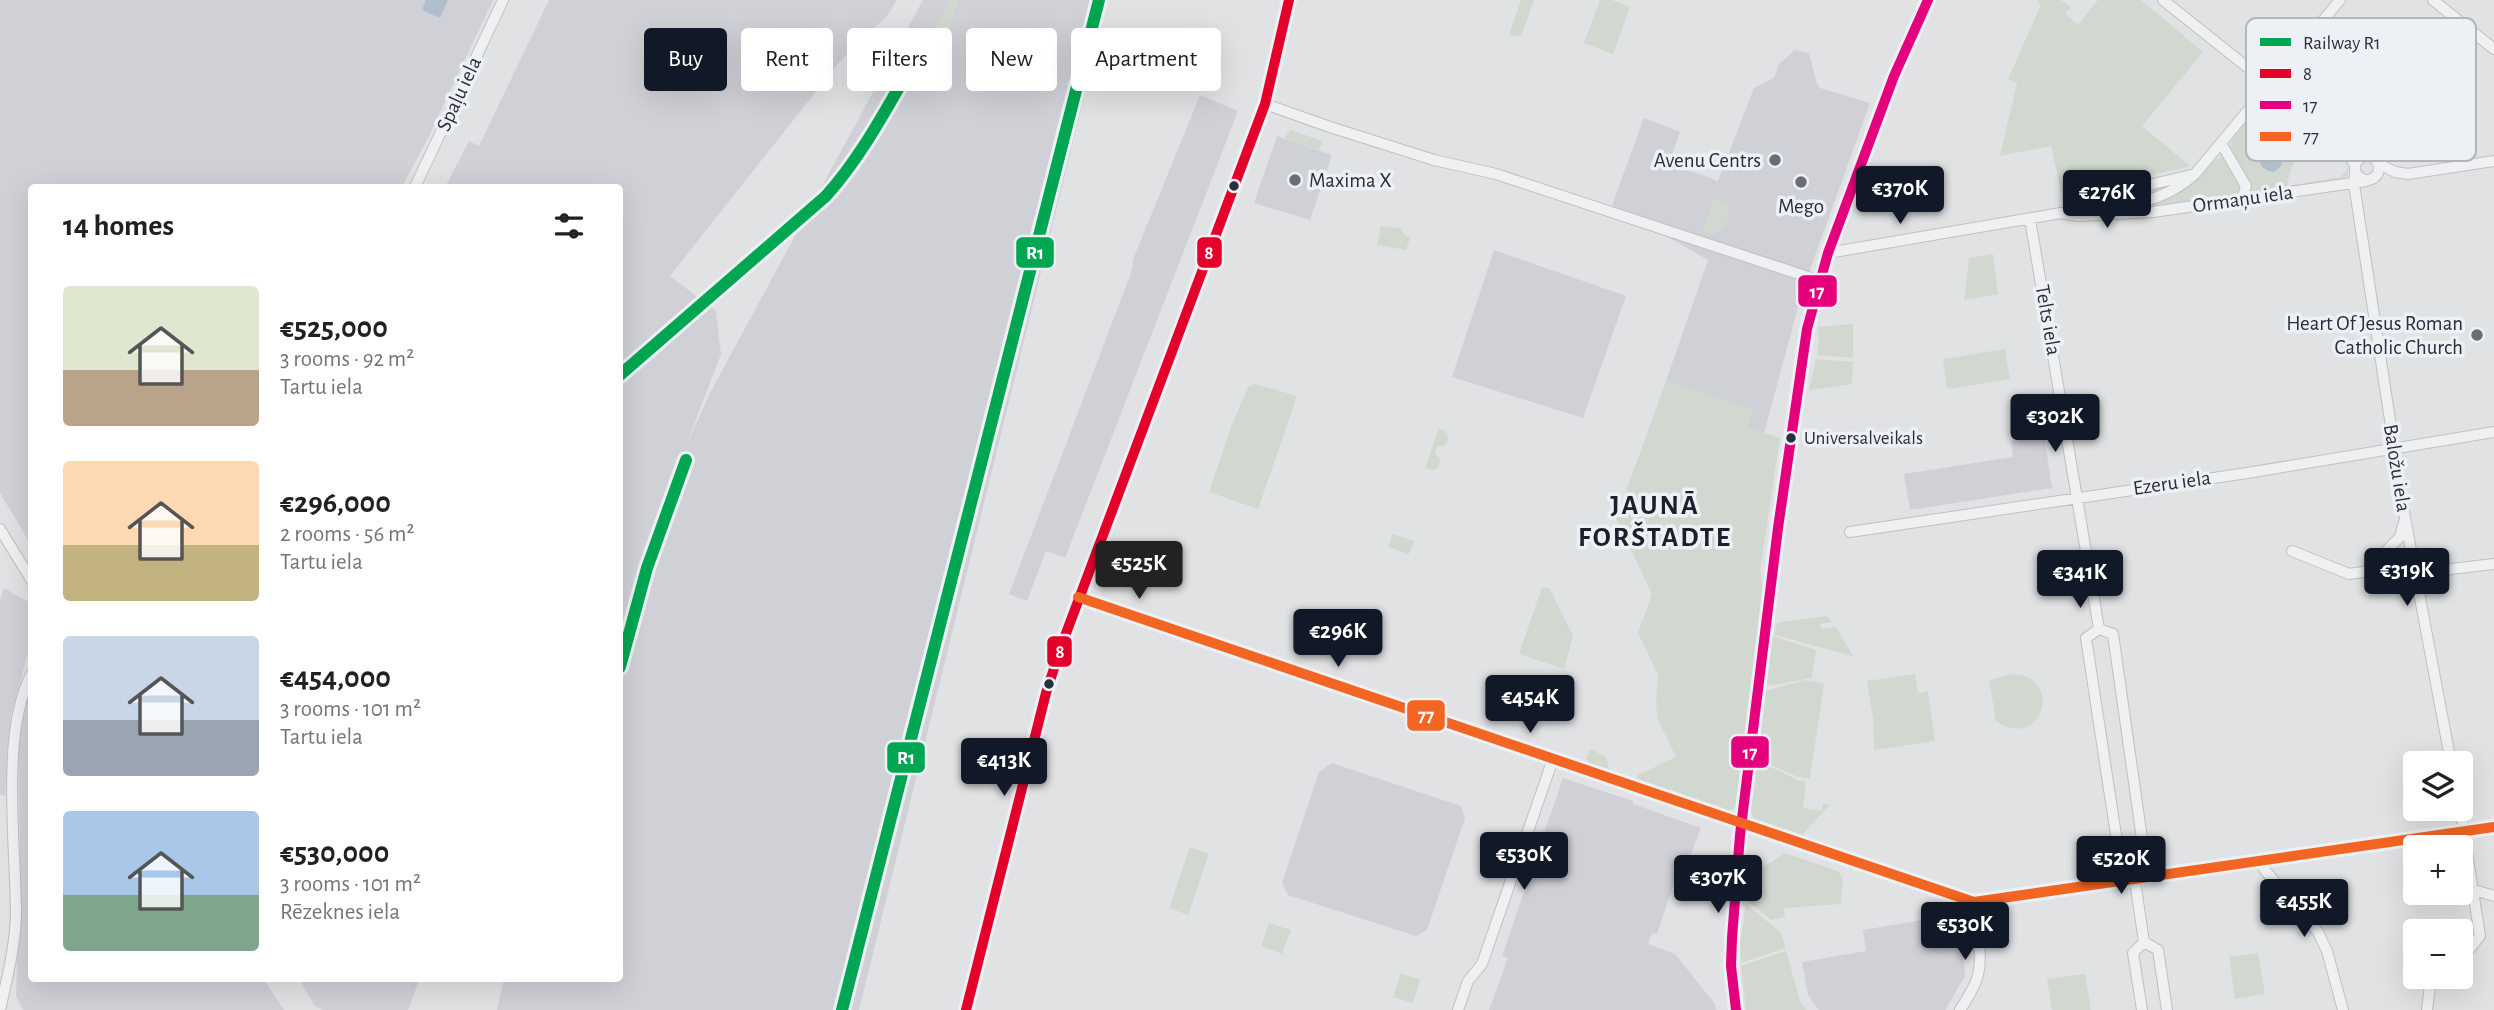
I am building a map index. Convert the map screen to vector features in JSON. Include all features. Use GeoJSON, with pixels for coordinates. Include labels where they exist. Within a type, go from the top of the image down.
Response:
{"type":"FeatureCollection","features":[{"type":"Feature","properties":{"kind":"street","name":"Spaļu iela"},"geometry":{"type":"LineString","coordinates":[[416,184],[503,0]]}},
{"type":"Feature","properties":{"kind":"street"},"geometry":{"type":"LineString","coordinates":[[966,1010],[1046,693],[1078,597],[1265,104],[1289,0]]}},
{"type":"Feature","properties":{"kind":"street"},"geometry":{"type":"LineString","coordinates":[[1736,1010],[1731,938],[1741,824],[1807,329],[1828,253],[1894,76],[1928,0]]}},
{"type":"Feature","properties":{"kind":"street"},"geometry":{"type":"LineString","coordinates":[[2163,0],[2246,67]]}},
{"type":"Feature","properties":{"kind":"street"},"geometry":{"type":"LineString","coordinates":[[2325,18],[2340,0]]}},
{"type":"Feature","properties":{"kind":"street"},"geometry":{"type":"LineString","coordinates":[[2433,0],[2455,18]]}},
{"type":"Feature","properties":{"kind":"street"},"geometry":{"type":"LineString","coordinates":[[2476,35],[2494,49]]}},
{"type":"Feature","properties":{"kind":"street"},"geometry":{"type":"LineString","coordinates":[[1265,104],[1434,160],[1503,176],[1820,281]]}},
{"type":"Feature","properties":{"kind":"street"},"geometry":{"type":"LineString","coordinates":[[2078,216],[2161,197],[2179,188],[2195,174],[2246,113]]}},
{"type":"Feature","properties":{"kind":"street"},"geometry":{"type":"LineString","coordinates":[[2221,143],[2246,186],[2242,200]]}},
{"type":"Feature","properties":{"kind":"street"},"geometry":{"type":"LineString","coordinates":[[2352,161],[2359,178],[2369,181],[2379,172],[2379,164]]}},
{"type":"Feature","properties":{"kind":"street"},"geometry":{"type":"LineString","coordinates":[[2355,169],[2357,161]]}},
{"type":"Feature","properties":{"kind":"street"},"geometry":{"type":"LineString","coordinates":[[2376,161],[2395,172],[2408,174],[2494,161]]}},
{"type":"Feature","properties":{"kind":"street","name":"Baložu iela"},"geometry":{"type":"LineString","coordinates":[[2355,169],[2354,184],[2405,518],[2449,751]]}},
{"type":"Feature","properties":{"kind":"street"},"geometry":{"type":"LineString","coordinates":[[2062,214],[2119,192],[2195,174]]}},
{"type":"Feature","properties":{"kind":"street","name":"Ormaņu iela"},"geometry":{"type":"LineString","coordinates":[[1828,253],[2062,214],[2078,216],[2153,212],[2408,174]]}},
{"type":"Feature","properties":{"kind":"street","name":"Telts iela"},"geometry":{"type":"LineString","coordinates":[[2030,219],[2099,629]]}},
{"type":"Feature","properties":{"kind":"street","name":"Ezeru iela"},"geometry":{"type":"LineString","coordinates":[[1850,531],[2247,473],[2494,432]]}},
{"type":"Feature","properties":{"kind":"street"},"geometry":{"type":"LineString","coordinates":[[2365,572],[2400,537],[2405,518]]}},
{"type":"Feature","properties":{"kind":"street"},"geometry":{"type":"LineString","coordinates":[[0,529],[28,574]]}},
{"type":"Feature","properties":{"kind":"street"},"geometry":{"type":"LineString","coordinates":[[2292,551],[2349,574],[2384,569],[2416,573],[2494,564]]}},
{"type":"Feature","properties":{"kind":"street"},"geometry":{"type":"LineString","coordinates":[[1078,597],[1974,902],[2494,827]]}},
{"type":"Feature","properties":{"kind":"street","name":"Telts iela"},"geometry":{"type":"LineString","coordinates":[[2099,629],[2113,634],[2143,846],[2133,867],[2144,942]]}},
{"type":"Feature","properties":{"kind":"street","name":"Telts iela"},"geometry":{"type":"LineString","coordinates":[[2099,629],[2086,638],[2118,848],[2133,867]]}},
{"type":"Feature","properties":{"kind":"street"},"geometry":{"type":"LineString","coordinates":[[0,1010],[16,917],[11,742],[19,699],[28,681]]}},
{"type":"Feature","properties":{"kind":"street"},"geometry":{"type":"LineString","coordinates":[[1458,1010],[1468,981],[1482,964],[1553,759]]}},
{"type":"Feature","properties":{"kind":"street"},"geometry":{"type":"LineString","coordinates":[[2462,821],[2480,936],[2473,945]]}},
{"type":"Feature","properties":{"kind":"street"},"geometry":{"type":"LineString","coordinates":[[2264,869],[2318,932],[2334,971],[2343,1010]]}},
{"type":"Feature","properties":{"kind":"street"},"geometry":{"type":"LineString","coordinates":[[2474,890],[2494,896]]}},
{"type":"Feature","properties":{"kind":"street"},"geometry":{"type":"LineString","coordinates":[[1960,1010],[1974,986],[1980,965],[1973,915],[1974,902]]}},
{"type":"Feature","properties":{"kind":"street","name":"Telts iela"},"geometry":{"type":"LineString","coordinates":[[2142,1010],[2133,953],[2144,942]]}},
{"type":"Feature","properties":{"kind":"street","name":"Telts iela"},"geometry":{"type":"LineString","coordinates":[[2144,942],[2158,950],[2167,1010]]}},
{"type":"Feature","properties":{"kind":"street"},"geometry":{"type":"LineString","coordinates":[[2427,1010],[2429,989]]}},
{"type":"Feature","properties":{"kind":"shaded area"},"geometry":{"type":"Polygon","coordinates":[[[0,0],[493,0],[404,184],[28,184],[28,540],[0,493],[0,0]]]}},
{"type":"Feature","properties":{"kind":"shaded area"},"geometry":{"type":"Polygon","coordinates":[[[549,0],[897,0],[888,15],[874,28],[847,28],[847,54],[833,70],[833,28],[741,28],[741,91],[816,91],[670,276],[716,311],[721,354],[686,446],[711,391],[874,91],[952,91],[952,28],[908,28],[923,0],[1108,0],[1101,28],[1071,28],[1071,91],[1086,91],[859,1010],[497,1010],[503,982],[623,982],[623,184],[447,184],[469,141],[479,146],[549,0]]]}},
{"type":"Feature","properties":{"kind":"shaded area"},"geometry":{"type":"Polygon","coordinates":[[[949,0],[959,0],[949,28],[936,28],[949,0]]]}},
{"type":"Feature","properties":{"kind":"shaded area"},"geometry":{"type":"Polygon","coordinates":[[[1521,0],[1534,0],[1521,36],[1509,35],[1521,0]]]}},
{"type":"Feature","properties":{"kind":"shaded area"},"geometry":{"type":"Polygon","coordinates":[[[1600,0],[1612,0],[1630,7],[1613,54],[1584,43],[1600,0]]]}},
{"type":"Feature","properties":{"kind":"shaded area"},"geometry":{"type":"Polygon","coordinates":[[[2039,0],[2061,0],[2071,7],[2065,14],[2078,25],[2098,0],[2141,0],[2203,52],[2142,126],[2190,166],[2063,200],[2051,146],[2000,156],[2017,83],[2008,79],[2041,5],[2039,0]]]}},
{"type":"Feature","properties":{"kind":"shaded area"},"geometry":{"type":"Polygon","coordinates":[[[1795,50],[1809,53],[1820,88],[1870,103],[1803,289],[1764,433],[1747,427],[1752,410],[1666,381],[1708,260],[1612,205],[1644,118],[1680,132],[1669,163],[1718,181],[1754,88],[1774,78],[1779,64],[1795,50]]]}},
{"type":"Feature","properties":{"kind":"shaded area"},"geometry":{"type":"Polygon","coordinates":[[[1200,95],[1238,111],[1065,558],[1046,551],[1027,601],[1009,594],[1131,273],[1134,257],[1200,95]]]}},
{"type":"Feature","properties":{"kind":"shaded area"},"geometry":{"type":"Polygon","coordinates":[[[2246,120],[2246,161],[2296,161],[2287,186],[2341,177],[2349,167],[2347,176],[2331,183],[2249,196],[2231,147],[2233,137],[2246,120]]]}},
{"type":"Feature","properties":{"kind":"shaded area"},"geometry":{"type":"Polygon","coordinates":[[[1291,130],[1322,141],[1319,150],[1284,138],[1291,130]]]}},
{"type":"Feature","properties":{"kind":"shaded area"},"geometry":{"type":"Polygon","coordinates":[[[1277,136],[1332,155],[1310,220],[1254,203],[1277,136]]]}},
{"type":"Feature","properties":{"kind":"shaded area"},"geometry":{"type":"Polygon","coordinates":[[[2222,157],[2242,182],[2239,195],[2151,206],[2151,209],[2119,211],[2176,194],[2222,157]]]}},
{"type":"Feature","properties":{"kind":"shaded area"},"geometry":{"type":"Polygon","coordinates":[[[2177,183],[2159,194],[2105,206],[2106,200],[2177,183]]]}},
{"type":"Feature","properties":{"kind":"shaded area"},"geometry":{"type":"Polygon","coordinates":[[[1714,198],[1727,204],[1728,214],[1723,227],[1710,234],[1703,231],[1714,198]]]}},
{"type":"Feature","properties":{"kind":"shaded area"},"geometry":{"type":"Polygon","coordinates":[[[1381,226],[1400,228],[1404,235],[1410,238],[1406,250],[1377,245],[1381,226]]]}},
{"type":"Feature","properties":{"kind":"shaded area"},"geometry":{"type":"Polygon","coordinates":[[[1494,250],[1626,296],[1583,418],[1452,377],[1494,250]]]}},
{"type":"Feature","properties":{"kind":"shaded area"},"geometry":{"type":"Polygon","coordinates":[[[1993,254],[1998,294],[1964,300],[1969,258],[1993,254]]]}},
{"type":"Feature","properties":{"kind":"shaded area"},"geometry":{"type":"Polygon","coordinates":[[[1853,324],[1853,358],[1817,355],[1818,327],[1853,324]]]}},
{"type":"Feature","properties":{"kind":"shaded area"},"geometry":{"type":"Polygon","coordinates":[[[2005,349],[2010,379],[1947,389],[1943,359],[2005,349]]]}},
{"type":"Feature","properties":{"kind":"shaded area"},"geometry":{"type":"Polygon","coordinates":[[[1816,359],[1853,362],[1852,384],[1809,390],[1816,359]]]}},
{"type":"Feature","properties":{"kind":"shaded area"},"geometry":{"type":"Polygon","coordinates":[[[1666,381],[1752,410],[1747,427],[1780,438],[1760,571],[1764,595],[1736,807],[1728,812],[1637,779],[1638,775],[1676,757],[1658,720],[1658,675],[1638,633],[1652,594],[1616,519],[1666,381]]]}},
{"type":"Feature","properties":{"kind":"shaded area"},"geometry":{"type":"Polygon","coordinates":[[[1255,384],[1297,396],[1258,509],[1209,492],[1232,424],[1249,386],[1255,384]]]}},
{"type":"Feature","properties":{"kind":"shaded area"},"geometry":{"type":"Polygon","coordinates":[[[1439,428],[1448,437],[1446,445],[1437,447],[1435,453],[1441,460],[1437,469],[1425,468],[1439,428]]]}},
{"type":"Feature","properties":{"kind":"shaded area"},"geometry":{"type":"Polygon","coordinates":[[[2044,436],[2052,488],[1910,510],[1904,474],[2013,457],[2011,441],[2044,436]]]}},
{"type":"Feature","properties":{"kind":"shaded area"},"geometry":{"type":"Polygon","coordinates":[[[1393,534],[1414,541],[1409,554],[1388,547],[1393,534]]]}},
{"type":"Feature","properties":{"kind":"shaded area"},"geometry":{"type":"Polygon","coordinates":[[[1542,587],[1550,589],[1573,636],[1564,669],[1519,654],[1542,587]]]}},
{"type":"Feature","properties":{"kind":"shaded area"},"geometry":{"type":"Polygon","coordinates":[[[4,588],[28,602],[28,653],[11,715],[5,796],[0,795],[0,600],[4,588]]]}},
{"type":"Feature","properties":{"kind":"shaded area"},"geometry":{"type":"Polygon","coordinates":[[[1827,616],[1832,622],[1820,624],[1821,629],[1836,627],[1853,656],[1775,635],[1776,624],[1780,622],[1827,616]]]}},
{"type":"Feature","properties":{"kind":"shaded area"},"geometry":{"type":"Polygon","coordinates":[[[1772,636],[1816,650],[1812,678],[1766,686],[1772,636]]]}},
{"type":"Feature","properties":{"kind":"shaded area"},"geometry":{"type":"Polygon","coordinates":[[[1915,674],[1918,693],[1928,691],[1935,741],[1874,750],[1873,718],[1867,681],[1915,674]]]}},
{"type":"Feature","properties":{"kind":"shaded area"},"geometry":{"type":"Polygon","coordinates":[[[2011,674],[2028,678],[2038,686],[2043,698],[2041,710],[2035,720],[2025,727],[2012,728],[1996,721],[1989,680],[2011,674]]]}},
{"type":"Feature","properties":{"kind":"shaded area"},"geometry":{"type":"Polygon","coordinates":[[[1805,680],[1824,683],[1810,779],[1798,777],[1756,758],[1765,691],[1805,680]]]}},
{"type":"Feature","properties":{"kind":"shaded area"},"geometry":{"type":"Polygon","coordinates":[[[28,694],[28,982],[266,982],[284,1010],[23,1010],[16,996],[20,862],[18,730],[28,694]]]}},
{"type":"Feature","properties":{"kind":"shaded area"},"geometry":{"type":"Polygon","coordinates":[[[1590,749],[1606,757],[1609,769],[1618,773],[1589,764],[1586,759],[1590,749]]]}},
{"type":"Feature","properties":{"kind":"shaded area"},"geometry":{"type":"Polygon","coordinates":[[[1756,760],[1806,782],[1803,808],[1822,811],[1823,803],[1829,805],[1802,835],[1755,821],[1750,801],[1756,760]]]}},
{"type":"Feature","properties":{"kind":"shaded area"},"geometry":{"type":"Polygon","coordinates":[[[1332,763],[1461,806],[1465,818],[1427,930],[1416,936],[1288,895],[1282,883],[1319,772],[1332,763]]]}},
{"type":"Feature","properties":{"kind":"shaded area"},"geometry":{"type":"Polygon","coordinates":[[[1563,778],[1633,801],[1633,804],[1701,828],[1687,864],[1681,863],[1657,934],[1652,933],[1648,944],[1675,954],[1715,1004],[1716,1010],[1489,1010],[1508,958],[1502,956],[1563,778]]]}},
{"type":"Feature","properties":{"kind":"shaded area"},"geometry":{"type":"Polygon","coordinates":[[[1190,847],[1209,854],[1188,915],[1169,908],[1190,847]]]}},
{"type":"Feature","properties":{"kind":"shaded area"},"geometry":{"type":"Polygon","coordinates":[[[1785,853],[1838,871],[1843,879],[1841,904],[1784,908],[1785,917],[1771,920],[1747,900],[1747,885],[1755,884],[1756,872],[1785,853]]]}},
{"type":"Feature","properties":{"kind":"shaded area"},"geometry":{"type":"Polygon","coordinates":[[[1746,904],[1780,932],[1786,948],[1741,963],[1740,944],[1746,904]]]}},
{"type":"Feature","properties":{"kind":"shaded area"},"geometry":{"type":"Polygon","coordinates":[[[1946,916],[1956,918],[1961,925],[1965,976],[1945,1010],[1819,1010],[1808,995],[1802,962],[1866,951],[1863,930],[1946,916]]]}},
{"type":"Feature","properties":{"kind":"shaded area"},"geometry":{"type":"Polygon","coordinates":[[[1269,923],[1291,930],[1282,954],[1261,946],[1269,923]]]}},
{"type":"Feature","properties":{"kind":"shaded area"},"geometry":{"type":"Polygon","coordinates":[[[1786,951],[1800,1001],[1806,1010],[1746,1010],[1741,966],[1786,951]]]}},
{"type":"Feature","properties":{"kind":"shaded area"},"geometry":{"type":"Polygon","coordinates":[[[2258,953],[2265,994],[2235,999],[2229,957],[2258,953]]]}},
{"type":"Feature","properties":{"kind":"shaded area"},"geometry":{"type":"Polygon","coordinates":[[[1401,973],[1420,980],[1413,1003],[1393,997],[1401,973]]]}},
{"type":"Feature","properties":{"kind":"shaded area"},"geometry":{"type":"Polygon","coordinates":[[[2085,974],[2091,1010],[2052,1010],[2047,979],[2085,974]]]}},
{"type":"Feature","properties":{"kind":"shaded area"},"geometry":{"type":"Polygon","coordinates":[[[301,982],[418,982],[408,1010],[323,1010],[314,1005],[301,982]]]}},
{"type":"Feature","properties":{"kind":"water"},"geometry":{"type":"Polygon","coordinates":[[[426,0],[448,0],[440,18],[422,10],[426,0]]]}},
{"type":"Feature","properties":{"kind":"water"},"geometry":{"type":"Polygon","coordinates":[[[2259,161],[2282,161],[2274,172],[2263,167],[2259,161]]]}},
{"type":"Feature","properties":{"kind":"rail line","name":"R1"},"geometry":{"type":"LineString","coordinates":[[842,1010],[1099,0]]}},
{"type":"Feature","properties":{"kind":"rail line","name":"R1"},"geometry":{"type":"LineString","coordinates":[[623,372],[826,196],[863,147],[897,91]]}},
{"type":"Feature","properties":{"kind":"rail line","name":"R1"},"geometry":{"type":"LineString","coordinates":[[623,656],[647,568],[686,460]]}},
{"type":"Feature","properties":{"kind":"transit line","name":"8"},"geometry":{"type":"LineString","coordinates":[[966,1010],[1046,693],[1265,104],[1289,0]]}},
{"type":"Feature","properties":{"kind":"transit line","name":"17"},"geometry":{"type":"LineString","coordinates":[[1736,1010],[1731,966],[1740,835],[1778,528],[1807,329],[1828,253],[1894,76],[1928,0]]}},
{"type":"Feature","properties":{"kind":"transit line","name":"77"},"geometry":{"type":"LineString","coordinates":[[1078,597],[1974,902],[2494,827]]}},
{"type":"Feature","properties":{"kind":"place","name":"Avenu Centrs"},"geometry":{"type":"Point","coordinates":[1775,160]}},
{"type":"Feature","properties":{"kind":"place","name":"Maxima X"},"geometry":{"type":"Point","coordinates":[1295,180]}},
{"type":"Feature","properties":{"kind":"place","name":"Mego"},"geometry":{"type":"Point","coordinates":[1801,182]}},
{"type":"Feature","properties":{"kind":"place","name":"Heart Of Jesus Roman Catholic Church"},"geometry":{"type":"Point","coordinates":[2477,335]}},
{"type":"Feature","properties":{"kind":"place","name":"Universalveikals"},"geometry":{"type":"Point","coordinates":[1791,438]}},
{"type":"Feature","properties":{"kind":"district","name":"JAUNĀ FORŠTADTE"},"geometry":{"type":"Point","coordinates":[1655,522]}}]}
